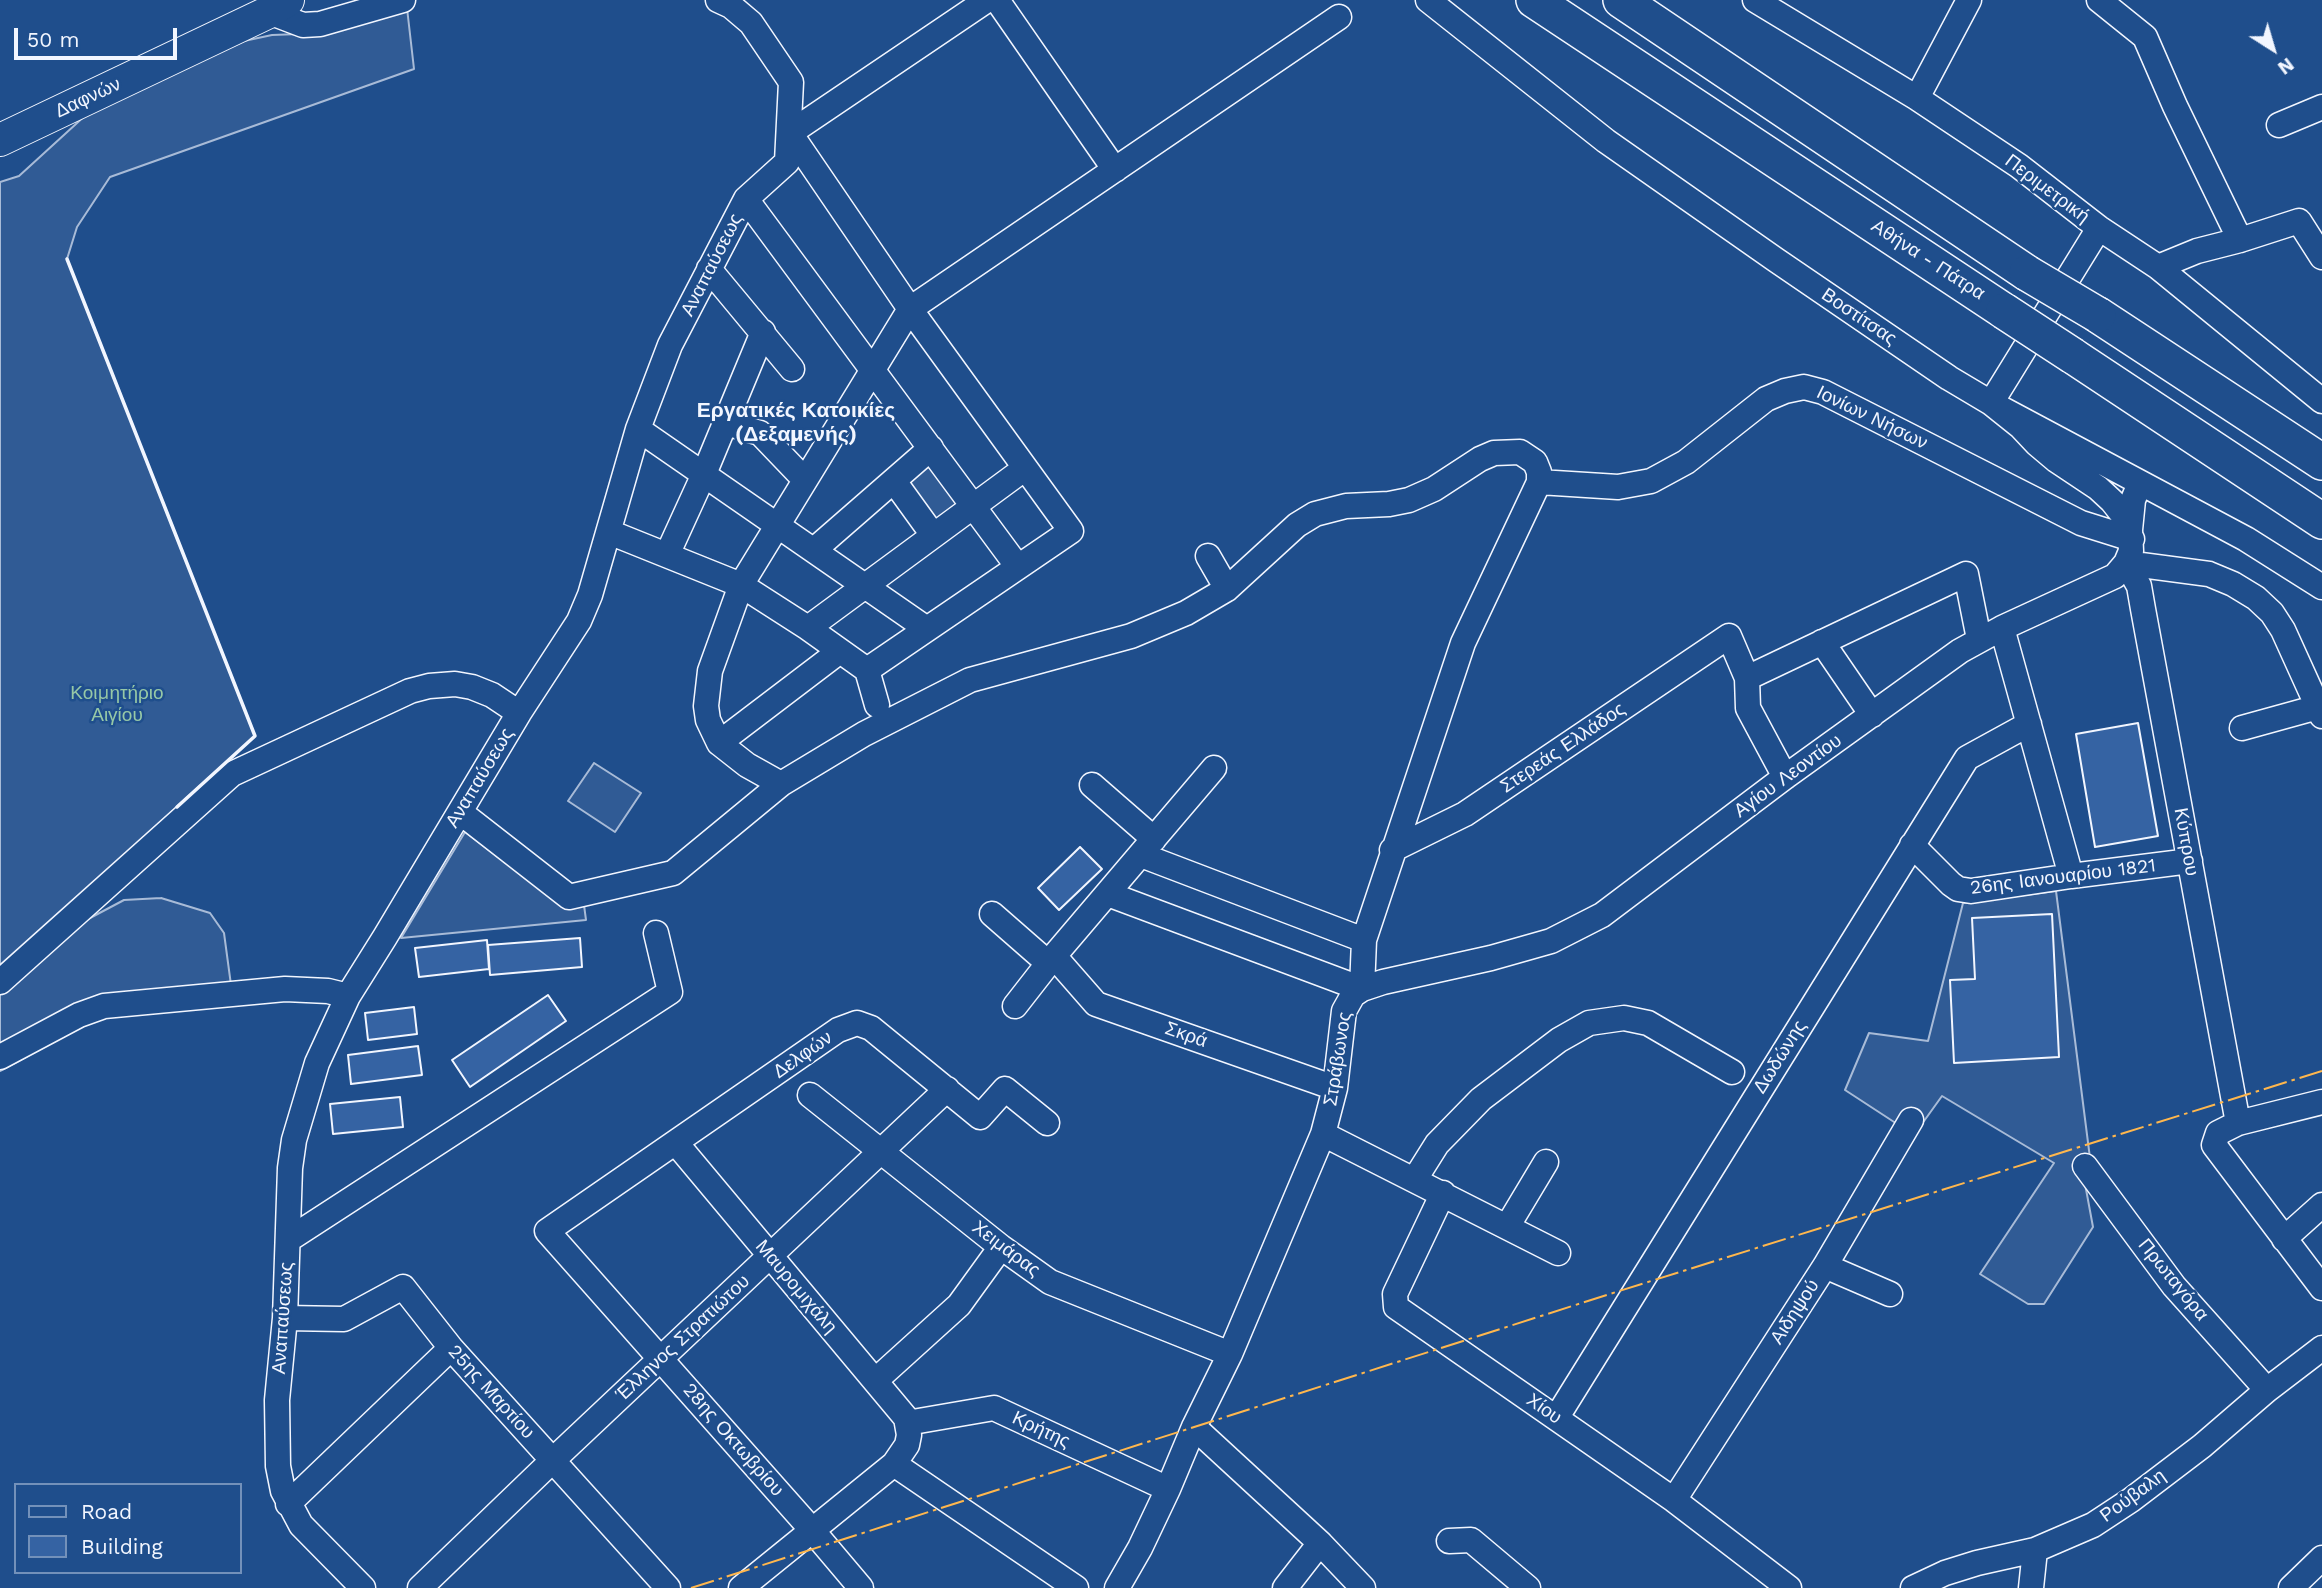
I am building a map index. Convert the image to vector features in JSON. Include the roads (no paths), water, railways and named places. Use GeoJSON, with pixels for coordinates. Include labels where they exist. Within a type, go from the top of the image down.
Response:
{"type":"FeatureCollection","features":[{"type":"Feature","properties":{"kind":"highway","name":"Αθήνα - Πάτρα"},"geometry":{"type":"LineString","coordinates":[[1534,0],[2322,521]]}},
{"type":"Feature","properties":{"kind":"highway"},"geometry":{"type":"LineString","coordinates":[[1621,0],[2027,273],[2098,314],[2322,462]]}},
{"type":"Feature","properties":{"kind":"main road","name":"Δαφνών"},"geometry":{"type":"LineString","coordinates":[[0,140],[278,6]]}},
{"type":"Feature","properties":{"kind":"street"},"geometry":{"type":"LineString","coordinates":[[278,6],[303,25],[320,24],[403,0]]}},
{"type":"Feature","properties":{"kind":"street","name":"Αναπαύσεως"},"geometry":{"type":"LineString","coordinates":[[363,1588],[301,1525],[288,1504],[278,1466],[277,1413],[285,1318],[290,1168],[294,1140],[317,1063],[348,996],[519,713],[579,621],[590,594],[638,429],[670,345],[746,199],[787,162],[791,82],[751,23],[731,6],[718,0]]}},
{"type":"Feature","properties":{"kind":"street"},"geometry":{"type":"LineString","coordinates":[[867,670],[1071,531],[910,309],[790,133],[987,0]]}},
{"type":"Feature","properties":{"kind":"street"},"geometry":{"type":"LineString","coordinates":[[997,0],[1115,170]]}},
{"type":"Feature","properties":{"kind":"street","name":"Βοστίτσας"},"geometry":{"type":"LineString","coordinates":[[1428,0],[1618,149],[1949,378],[2246,539],[2322,587]]}},
{"type":"Feature","properties":{"kind":"street","name":"Περιμετρική"},"geometry":{"type":"LineString","coordinates":[[1755,0],[1917,98],[2019,166],[2099,228],[2158,267],[2322,401]]}},
{"type":"Feature","properties":{"kind":"street"},"geometry":{"type":"LineString","coordinates":[[1917,98],[1969,0]]}},
{"type":"Feature","properties":{"kind":"street"},"geometry":{"type":"LineString","coordinates":[[2099,0],[2145,37],[2240,240]]}},
{"type":"Feature","properties":{"kind":"street"},"geometry":{"type":"LineString","coordinates":[[781,784],[747,765],[719,743],[708,720],[706,706],[710,671],[741,585],[910,309],[1339,18]]}},
{"type":"Feature","properties":{"kind":"street"},"geometry":{"type":"LineString","coordinates":[[2279,125],[2322,107]]}},
{"type":"Feature","properties":{"kind":"street"},"geometry":{"type":"LineString","coordinates":[[746,199],[1018,567]]}},
{"type":"Feature","properties":{"kind":"street"},"geometry":{"type":"LineString","coordinates":[[2158,267],[2197,251],[2299,221],[2322,257]]}},
{"type":"Feature","properties":{"kind":"street"},"geometry":{"type":"LineString","coordinates":[[2099,228],[1991,402],[2056,460],[2098,488],[2112,501],[2123,515],[2131,535]]}},
{"type":"Feature","properties":{"kind":"street"},"geometry":{"type":"LineString","coordinates":[[709,270],[792,369]]}},
{"type":"Feature","properties":{"kind":"street"},"geometry":{"type":"LineString","coordinates":[[667,555],[763,332]]}},
{"type":"Feature","properties":{"kind":"street","name":"Ιονίων Νήσων"},"geometry":{"type":"LineString","coordinates":[[1539,482],[1618,487],[1651,481],[1686,462],[1766,399],[1804,387],[1823,391],[2081,523],[2131,535]]}},
{"type":"Feature","properties":{"kind":"street"},"geometry":{"type":"LineString","coordinates":[[726,423],[760,433],[805,480]]}},
{"type":"Feature","properties":{"kind":"street"},"geometry":{"type":"LineString","coordinates":[[638,429],[927,629]]}},
{"type":"Feature","properties":{"kind":"street"},"geometry":{"type":"LineString","coordinates":[[814,550],[931,448]]}},
{"type":"Feature","properties":{"kind":"street"},"geometry":{"type":"LineString","coordinates":[[460,812],[569,897],[673,873],[781,784],[864,734],[970,680],[1131,636],[1186,613],[1227,589],[1297,525],[1322,512],[1346,506],[1409,500],[1434,489],[1494,453],[1520,452],[1535,462],[1539,482]]}},
{"type":"Feature","properties":{"kind":"street"},"geometry":{"type":"LineString","coordinates":[[808,628],[1024,469]]}},
{"type":"Feature","properties":{"kind":"street"},"geometry":{"type":"LineString","coordinates":[[894,481],[933,535]]}},
{"type":"Feature","properties":{"kind":"street","name":"Στράβωνος"},"geometry":{"type":"LineString","coordinates":[[1117,1588],[1140,1548],[1230,1354],[1323,1134],[1335,1088],[1344,1011],[1353,995],[1362,989],[1364,940],[1392,850],[1462,643],[1539,482]]}},
{"type":"Feature","properties":{"kind":"street"},"geometry":{"type":"LineString","coordinates":[[2140,483],[2133,500],[2131,551],[2126,563],[2209,574],[2256,598],[2272,613],[2283,630],[2320,711],[2242,729]]}},
{"type":"Feature","properties":{"kind":"street"},"geometry":{"type":"LineString","coordinates":[[609,532],[741,585],[808,628],[867,670],[877,705]]}},
{"type":"Feature","properties":{"kind":"street"},"geometry":{"type":"LineString","coordinates":[[1208,556],[1227,589]]}},
{"type":"Feature","properties":{"kind":"street","name":"Αγίου Λεοντίου"},"geometry":{"type":"LineString","coordinates":[[1362,989],[1530,948],[1568,934],[1602,915],[1785,777],[1953,656],[1979,639],[2110,579],[2126,563]]}},
{"type":"Feature","properties":{"kind":"street","name":"Κύπρου"},"geometry":{"type":"LineString","coordinates":[[2126,563],[2139,586],[2238,1123]]}},
{"type":"Feature","properties":{"kind":"street"},"geometry":{"type":"LineString","coordinates":[[1785,777],[1748,708],[1747,678],[1966,574],[1979,639]]}},
{"type":"Feature","properties":{"kind":"street"},"geometry":{"type":"LineString","coordinates":[[2002,628],[2071,876]]}},
{"type":"Feature","properties":{"kind":"street","name":"Στερεάς Ελλάδος"},"geometry":{"type":"LineString","coordinates":[[1392,850],[1465,814],[1729,636],[1747,678]]}},
{"type":"Feature","properties":{"kind":"street"},"geometry":{"type":"LineString","coordinates":[[1822,642],[1872,715]]}},
{"type":"Feature","properties":{"kind":"street"},"geometry":{"type":"LineString","coordinates":[[719,743],[840,651]]}},
{"type":"Feature","properties":{"kind":"street"},"geometry":{"type":"LineString","coordinates":[[0,982],[232,774],[410,691],[429,686],[455,684],[472,687],[492,695],[519,713]]}},
{"type":"Feature","properties":{"kind":"street","name":"Δωδώνης"},"geometry":{"type":"LineString","coordinates":[[1556,1417],[1967,758],[2029,724]]}},
{"type":"Feature","properties":{"kind":"street"},"geometry":{"type":"LineString","coordinates":[[1015,1006],[1214,768]]}},
{"type":"Feature","properties":{"kind":"street"},"geometry":{"type":"LineString","coordinates":[[1092,785],[1147,847],[1364,940]]}},
{"type":"Feature","properties":{"kind":"street","name":"26ης Ιανουαρίου 1821"},"geometry":{"type":"LineString","coordinates":[[1912,845],[1958,889],[1971,891],[2190,861]]}},
{"type":"Feature","properties":{"kind":"street"},"geometry":{"type":"LineString","coordinates":[[1108,894],[1362,989]]}},
{"type":"Feature","properties":{"kind":"street","name":"Σκρά"},"geometry":{"type":"LineString","coordinates":[[992,914],[1051,960],[1096,1004],[1335,1088]]}},
{"type":"Feature","properties":{"kind":"street"},"geometry":{"type":"LineString","coordinates":[[288,1240],[670,992],[656,933]]}},
{"type":"Feature","properties":{"kind":"street"},"geometry":{"type":"LineString","coordinates":[[0,1057],[79,1015],[104,1006],[285,989],[328,991],[348,996]]}},
{"type":"Feature","properties":{"kind":"street"},"geometry":{"type":"LineString","coordinates":[[1415,1179],[1437,1144],[1481,1099],[1559,1040],[1589,1023],[1624,1018],[1648,1023],[1732,1072]]}},
{"type":"Feature","properties":{"kind":"street","name":"Δελφών"},"geometry":{"type":"LineString","coordinates":[[547,1231],[838,1030],[857,1023],[872,1028],[980,1117],[1005,1089],[1047,1123]]}},
{"type":"Feature","properties":{"kind":"street","name":"Έλληνος Στρατιώτου"},"geometry":{"type":"LineString","coordinates":[[420,1588],[947,1089]]}},
{"type":"Feature","properties":{"kind":"street","name":"Χειμάρας"},"geometry":{"type":"LineString","coordinates":[[810,1095],[1001,1247],[1050,1282],[1230,1354]]}},
{"type":"Feature","properties":{"kind":"street"},"geometry":{"type":"LineString","coordinates":[[2322,1102],[2238,1123],[2218,1133],[2214,1145],[2322,1288]]}},
{"type":"Feature","properties":{"kind":"street","name":"Αιδηψού"},"geometry":{"type":"LineString","coordinates":[[1674,1500],[1825,1266],[1911,1121]]}},
{"type":"Feature","properties":{"kind":"street"},"geometry":{"type":"LineString","coordinates":[[1323,1134],[1558,1253]]}},
{"type":"Feature","properties":{"kind":"street","name":"Μαυρομιχάλη"},"geometry":{"type":"LineString","coordinates":[[676,1143],[875,1381],[905,1418],[908,1429]]}},
{"type":"Feature","properties":{"kind":"street"},"geometry":{"type":"LineString","coordinates":[[1507,1227],[1546,1162]]}},
{"type":"Feature","properties":{"kind":"street","name":"Πρωταγόρα"},"geometry":{"type":"LineString","coordinates":[[2085,1166],[2174,1286],[2267,1390]]}},
{"type":"Feature","properties":{"kind":"street","name":"Χίου"},"geometry":{"type":"LineString","coordinates":[[1443,1193],[1395,1294],[1396,1307],[1674,1500],[1789,1588]]}},
{"type":"Feature","properties":{"kind":"street"},"geometry":{"type":"LineString","coordinates":[[2284,1239],[2322,1205]]}},
{"type":"Feature","properties":{"kind":"street","name":"28ης Οκτωβρίου"},"geometry":{"type":"LineString","coordinates":[[547,1231],[861,1588]]}},
{"type":"Feature","properties":{"kind":"street"},"geometry":{"type":"LineString","coordinates":[[875,1381],[959,1305],[1001,1247]]}},
{"type":"Feature","properties":{"kind":"street"},"geometry":{"type":"LineString","coordinates":[[1825,1266],[1889,1294]]}},
{"type":"Feature","properties":{"kind":"street","name":"25ης Μαρτίου"},"geometry":{"type":"LineString","coordinates":[[285,1318],[344,1319],[402,1287],[451,1348],[668,1588]]}},
{"type":"Feature","properties":{"kind":"street"},"geometry":{"type":"LineString","coordinates":[[288,1504],[451,1348]]}},
{"type":"Feature","properties":{"kind":"street","name":"Ρούβαλη"},"geometry":{"type":"LineString","coordinates":[[1913,1588],[1945,1573],[1977,1563],[2035,1550],[2093,1525],[2202,1446],[2267,1390],[2322,1348]]}},
{"type":"Feature","properties":{"kind":"street","name":"Κρήτης"},"geometry":{"type":"LineString","coordinates":[[908,1429],[994,1408],[1168,1489]]}},
{"type":"Feature","properties":{"kind":"street"},"geometry":{"type":"LineString","coordinates":[[1194,1427],[1320,1544],[1360,1587]]}},
{"type":"Feature","properties":{"kind":"street"},"geometry":{"type":"LineString","coordinates":[[741,1588],[894,1464],[907,1445],[908,1429]]}},
{"type":"Feature","properties":{"kind":"street"},"geometry":{"type":"LineString","coordinates":[[894,1464],[1076,1588]]}},
{"type":"Feature","properties":{"kind":"street"},"geometry":{"type":"LineString","coordinates":[[1450,1541],[1471,1539],[1528,1588]]}},
{"type":"Feature","properties":{"kind":"street"},"geometry":{"type":"LineString","coordinates":[[1285,1588],[1320,1544]]}},
{"type":"Feature","properties":{"kind":"street"},"geometry":{"type":"LineString","coordinates":[[2031,1588],[2035,1550]]}},
{"type":"Feature","properties":{"kind":"street"},"geometry":{"type":"LineString","coordinates":[[2291,1588],[2322,1558]]}},
{"type":"Feature","properties":{"kind":"district","name":"Εργατικές Κατοικίες (Δεξαμενής)"},"geometry":{"type":"Point","coordinates":[796,423]}},
{"type":"Feature","properties":{"kind":"park label","name":"Κοιμητήριο Αιγίου"},"geometry":{"type":"Point","coordinates":[117,704]}}]}
